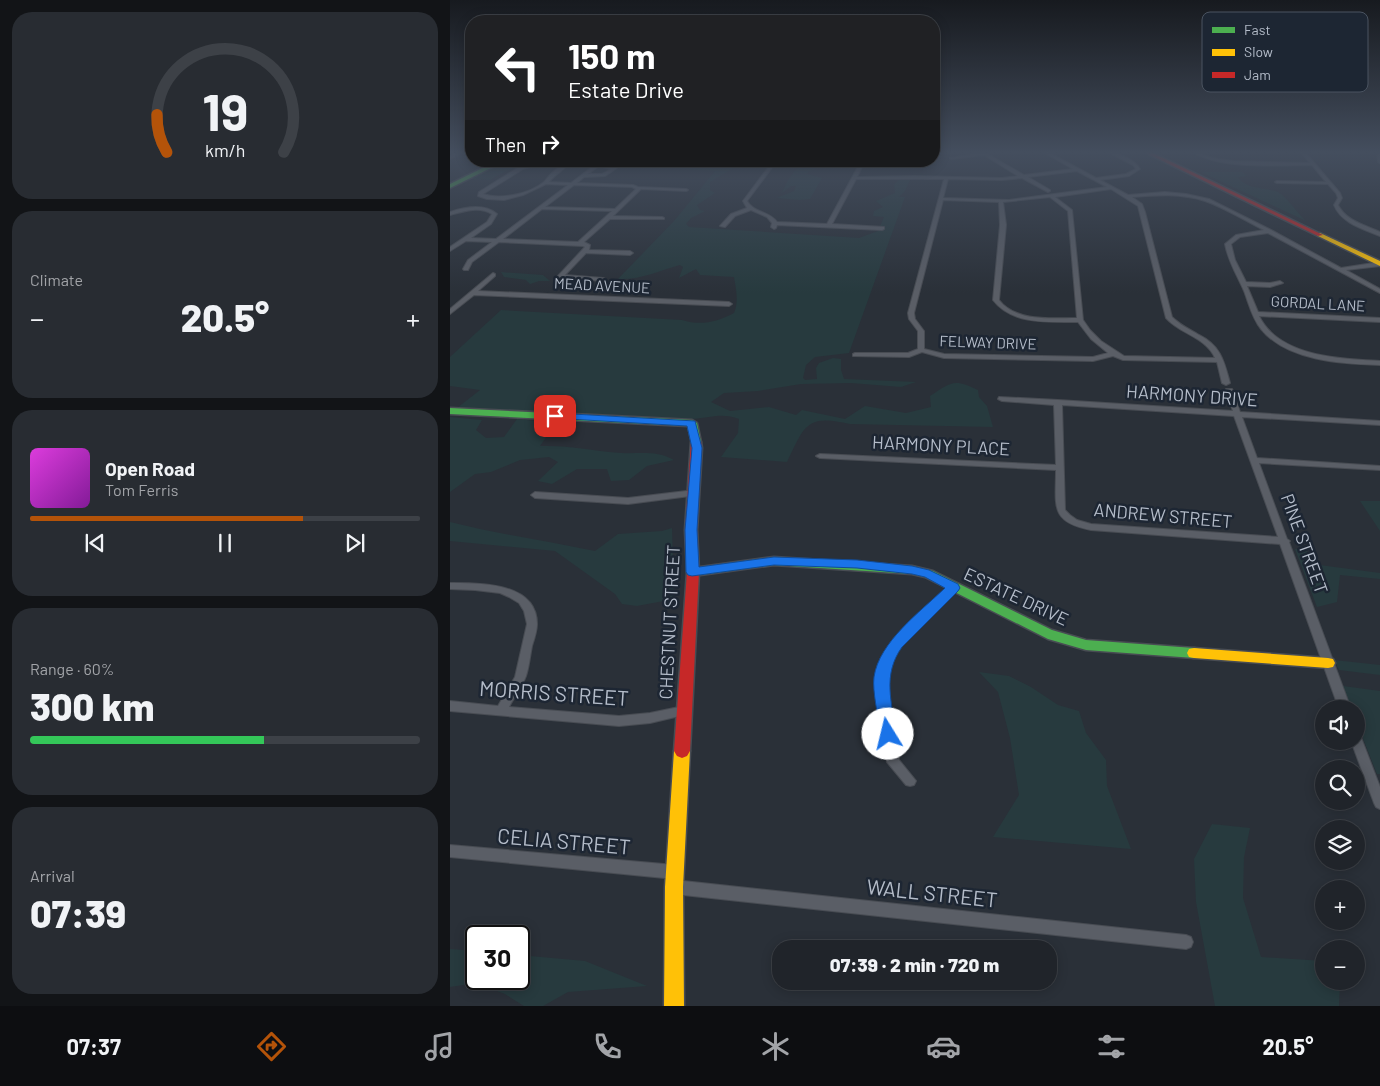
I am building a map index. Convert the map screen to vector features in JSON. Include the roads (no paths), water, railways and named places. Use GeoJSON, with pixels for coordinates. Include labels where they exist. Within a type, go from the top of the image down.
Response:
{"type":"FeatureCollection","features":[{"type":"Feature","properties":{"kind":"main road"},"geometry":{"type":"LineString","coordinates":[[1246,199],[1380,263]]}},
{"type":"Feature","properties":{"kind":"main road"},"geometry":{"type":"LineString","coordinates":[[1248,199],[1380,263]]}},
{"type":"Feature","properties":{"kind":"main road","name":"CHESTNUT STREET"},"geometry":{"type":"LineString","coordinates":[[450,411],[692,423],[697,448],[691,530],[692,572],[674,887],[674,1006]]}},
{"type":"Feature","properties":{"kind":"main road","name":"ESTATE DRIVE"},"geometry":{"type":"LineString","coordinates":[[692,572],[774,561],[857,564],[920,572],[929,574],[953,588],[1048,634],[1086,645],[1328,663]]}},
{"type":"Feature","properties":{"kind":"street"},"geometry":{"type":"LineString","coordinates":[[483,209],[498,199]]}},
{"type":"Feature","properties":{"kind":"street"},"geometry":{"type":"LineString","coordinates":[[466,268],[470,261],[553,199]]}},
{"type":"Feature","properties":{"kind":"street"},"geometry":{"type":"LineString","coordinates":[[603,280],[561,276],[583,246],[628,199]]}},
{"type":"Feature","properties":{"kind":"street"},"geometry":{"type":"LineString","coordinates":[[746,199],[746,205],[750,208],[771,216],[774,225],[784,223],[882,228]]}},
{"type":"Feature","properties":{"kind":"street"},"geometry":{"type":"LineString","coordinates":[[829,225],[843,199]]}},
{"type":"Feature","properties":{"kind":"street"},"geometry":{"type":"LineString","coordinates":[[941,199],[1001,202],[1019,199]]}},
{"type":"Feature","properties":{"kind":"street","name":"FELWAY DRIVE"},"geometry":{"type":"LineString","coordinates":[[941,199],[911,313],[912,319],[921,331],[921,350],[944,356],[1093,359],[1113,354]]}},
{"type":"Feature","properties":{"kind":"street"},"geometry":{"type":"LineString","coordinates":[[1055,199],[1070,210],[1080,320],[1088,333],[1113,354],[1130,359],[1218,360]]}},
{"type":"Feature","properties":{"kind":"street","name":"PINE STREET"},"geometry":{"type":"LineString","coordinates":[[1131,199],[1140,205],[1143,212],[1169,318],[1182,329],[1210,345],[1215,351],[1342,700]]}},
{"type":"Feature","properties":{"kind":"street"},"geometry":{"type":"LineString","coordinates":[[1201,199],[1269,231],[1380,291]]}},
{"type":"Feature","properties":{"kind":"street"},"geometry":{"type":"LineString","coordinates":[[1339,199],[1336,204],[1339,212],[1380,234]]}},
{"type":"Feature","properties":{"kind":"street"},"geometry":{"type":"LineString","coordinates":[[1001,202],[1003,225],[996,300],[998,303],[1007,311],[1025,317],[1080,320]]}},
{"type":"Feature","properties":{"kind":"street"},"geometry":{"type":"LineString","coordinates":[[541,208],[616,210]]}},
{"type":"Feature","properties":{"kind":"street"},"geometry":{"type":"LineString","coordinates":[[723,226],[733,215],[750,208]]}},
{"type":"Feature","properties":{"kind":"street"},"geometry":{"type":"LineString","coordinates":[[450,214],[466,209],[483,209],[492,212],[494,215],[489,223],[450,249]]}},
{"type":"Feature","properties":{"kind":"street"},"geometry":{"type":"LineString","coordinates":[[609,217],[662,218]]}},
{"type":"Feature","properties":{"kind":"street"},"geometry":{"type":"LineString","coordinates":[[1364,226],[1375,225]]}},
{"type":"Feature","properties":{"kind":"street"},"geometry":{"type":"LineString","coordinates":[[1269,231],[1238,236],[1230,240],[1228,244],[1255,314],[1265,330],[1290,347],[1338,360],[1380,362]]}},
{"type":"Feature","properties":{"kind":"street"},"geometry":{"type":"LineString","coordinates":[[465,239],[583,246],[630,252]]}},
{"type":"Feature","properties":{"kind":"street"},"geometry":{"type":"LineString","coordinates":[[1342,269],[1380,263]]}},
{"type":"Feature","properties":{"kind":"street"},"geometry":{"type":"LineString","coordinates":[[450,312],[493,276]]}},
{"type":"Feature","properties":{"kind":"street"},"geometry":{"type":"LineString","coordinates":[[1244,284],[1270,285],[1280,283]]}},
{"type":"Feature","properties":{"kind":"street","name":"MEAD AVENUE"},"geometry":{"type":"LineString","coordinates":[[473,293],[729,304]]}},
{"type":"Feature","properties":{"kind":"street","name":"GORDAL LANE"},"geometry":{"type":"LineString","coordinates":[[1255,314],[1380,320]]}},
{"type":"Feature","properties":{"kind":"street"},"geometry":{"type":"LineString","coordinates":[[855,355],[908,355],[921,350]]}},
{"type":"Feature","properties":{"kind":"street","name":"HARMONY DRIVE"},"geometry":{"type":"LineString","coordinates":[[1002,399],[1380,423]]}},
{"type":"Feature","properties":{"kind":"street","name":"ANDREW STREET"},"geometry":{"type":"LineString","coordinates":[[1058,402],[1062,510],[1066,517],[1084,526],[1285,541]]}},
{"type":"Feature","properties":{"kind":"street","name":"HARMONY PLACE"},"geometry":{"type":"LineString","coordinates":[[820,456],[1060,468]]}},
{"type":"Feature","properties":{"kind":"street"},"geometry":{"type":"LineString","coordinates":[[1255,460],[1380,468]]}},
{"type":"Feature","properties":{"kind":"street"},"geometry":{"type":"LineString","coordinates":[[535,495],[628,501],[695,493]]}},
{"type":"Feature","properties":{"kind":"street"},"geometry":{"type":"LineString","coordinates":[[450,586],[507,591],[517,595],[532,615],[532,624],[520,677],[501,710]]}},
{"type":"Feature","properties":{"kind":"street"},"geometry":{"type":"LineString","coordinates":[[910,781],[893,762],[885,720],[881,677],[888,656],[897,643],[953,588]]}},
{"type":"Feature","properties":{"kind":"street","name":"MORRIS STREET"},"geometry":{"type":"LineString","coordinates":[[450,706],[619,721],[650,718],[684,711]]}},
{"type":"Feature","properties":{"kind":"street"},"geometry":{"type":"LineString","coordinates":[[1360,750],[1380,803]]}},
{"type":"Feature","properties":{"kind":"street","name":"CELIA STREET"},"geometry":{"type":"LineString","coordinates":[[450,851],[675,872]]}},
{"type":"Feature","properties":{"kind":"street","name":"WALL STREET"},"geometry":{"type":"LineString","coordinates":[[674,887],[1186,942]]}}]}
